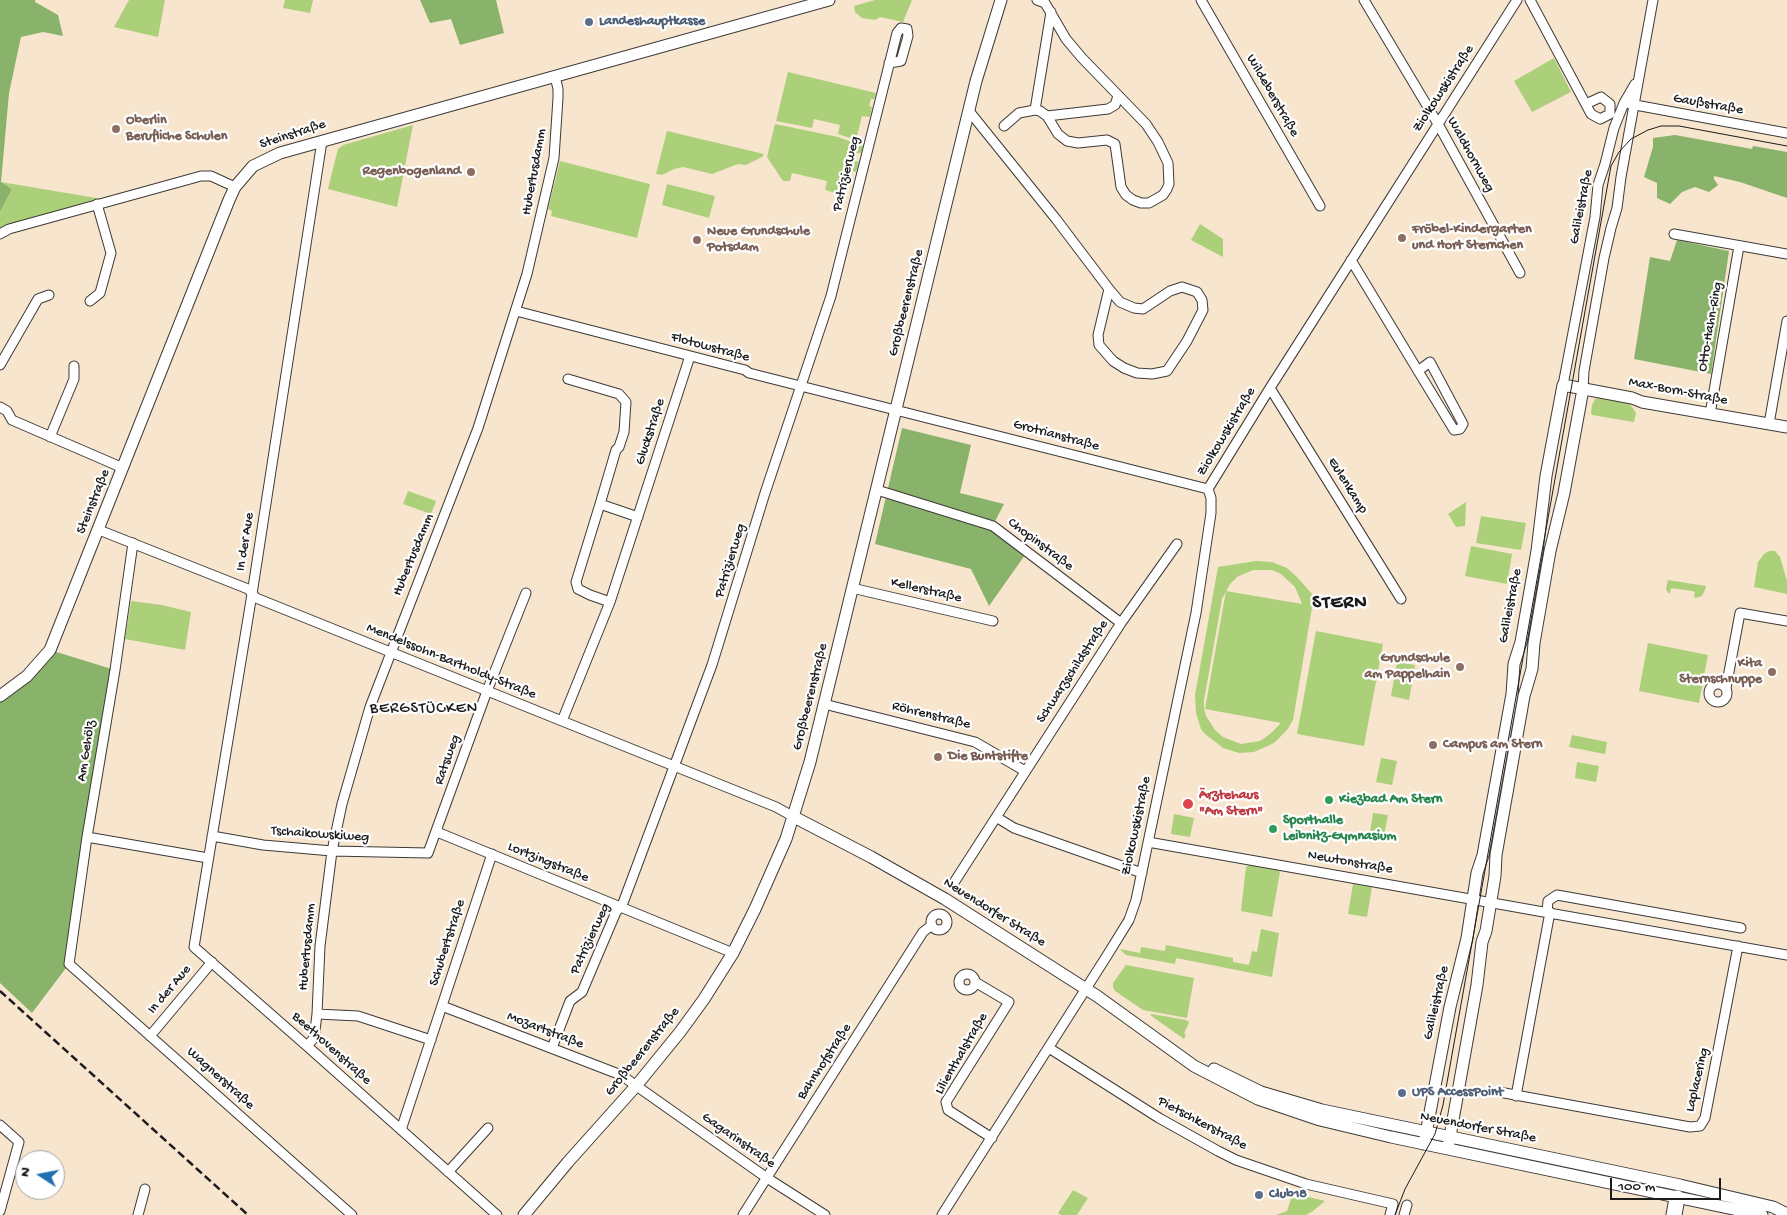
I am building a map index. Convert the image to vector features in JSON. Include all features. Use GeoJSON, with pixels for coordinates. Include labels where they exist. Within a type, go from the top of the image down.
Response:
{"type":"FeatureCollection","features":[{"type":"Feature","properties":{"kind":"highway"},"geometry":{"type":"LineString","coordinates":[[1674,1215],[1678,1191]]}},
{"type":"Feature","properties":{"kind":"street","name":"Steinstraße"},"geometry":{"type":"LineString","coordinates":[[0,696],[27,676],[50,650],[235,187],[247,171],[262,160],[280,153],[829,0]]}},
{"type":"Feature","properties":{"kind":"street","name":"Großbeerenstraße"},"geometry":{"type":"LineString","coordinates":[[524,1215],[568,1162],[636,1086],[692,1017],[733,954],[774,868],[794,817],[810,762],[976,81],[1001,0]]}},
{"type":"Feature","properties":{"kind":"street"},"geometry":{"type":"LineString","coordinates":[[1037,0],[1045,3],[1066,39],[1146,124],[1158,142],[1168,163],[1169,184],[1167,189],[1163,195],[1149,203],[1133,200],[1126,195],[1121,187],[1116,146],[1112,142],[1106,140],[1078,143],[1067,140],[1058,134],[1048,116]]}},
{"type":"Feature","properties":{"kind":"street","name":"Wildeberstraße"},"geometry":{"type":"LineString","coordinates":[[1201,0],[1320,206]]}},
{"type":"Feature","properties":{"kind":"street","name":"Waldhornweg"},"geometry":{"type":"LineString","coordinates":[[1364,0],[1438,124],[1520,274]]}},
{"type":"Feature","properties":{"kind":"street","name":"Ziolkowskistraße"},"geometry":{"type":"LineString","coordinates":[[1086,989],[1128,920],[1136,900],[1205,566],[1212,506],[1208,489],[1270,388],[1517,0]]}},
{"type":"Feature","properties":{"kind":"street"},"geometry":{"type":"LineString","coordinates":[[1530,0],[1586,104]]}},
{"type":"Feature","properties":{"kind":"street","name":"Galileistraße"},"geometry":{"type":"LineString","coordinates":[[1449,1143],[1477,985],[1482,942],[1491,902],[1496,855],[1522,705],[1532,669],[1534,643],[1550,551],[1564,493],[1602,268],[1610,228],[1617,208],[1654,0]]}},
{"type":"Feature","properties":{"kind":"street"},"geometry":{"type":"LineString","coordinates":[[1035,110],[1050,12]]}},
{"type":"Feature","properties":{"kind":"street","name":"Patrizierweg"},"geometry":{"type":"LineString","coordinates":[[552,1048],[570,1001],[582,992],[616,912],[623,903],[712,664],[765,493],[831,296],[889,63]]}},
{"type":"Feature","properties":{"kind":"street","name":"Hubertusdamm"},"geometry":{"type":"LineString","coordinates":[[308,1046],[314,1038],[320,946],[332,851],[342,804],[370,707],[478,428],[516,311],[542,216],[554,158],[558,98],[555,76]]}},
{"type":"Feature","properties":{"kind":"street","name":"Galileistraße"},"geometry":{"type":"LineString","coordinates":[[1425,1138],[1450,1008],[1465,947],[1477,872],[1484,855],[1512,694],[1514,664],[1521,642],[1537,550],[1546,476],[1595,217],[1598,185],[1606,164],[1614,128],[1624,103],[1639,78]]}},
{"type":"Feature","properties":{"kind":"street"},"geometry":{"type":"LineString","coordinates":[[1004,126],[1019,114],[1035,110],[1048,116],[1108,109],[1115,105],[1118,96]]}},
{"type":"Feature","properties":{"kind":"street","name":"Gaußstraße"},"geometry":{"type":"LineString","coordinates":[[1624,103],[1787,133]]}},
{"type":"Feature","properties":{"kind":"street"},"geometry":{"type":"LineString","coordinates":[[969,111],[1120,302],[1134,308],[1143,309],[1170,291],[1182,287],[1197,292],[1202,300],[1203,310],[1167,371],[1152,374],[1137,373],[1113,361],[1099,345],[1098,336],[1109,289]]}},
{"type":"Feature","properties":{"kind":"street","name":"In der Aue"},"geometry":{"type":"LineString","coordinates":[[194,947],[252,594],[322,141]]}},
{"type":"Feature","properties":{"kind":"street"},"geometry":{"type":"LineString","coordinates":[[0,234],[9,229],[201,176],[211,176],[235,187]]}},
{"type":"Feature","properties":{"kind":"street"},"geometry":{"type":"LineString","coordinates":[[90,301],[100,293],[111,253],[97,204]]}},
{"type":"Feature","properties":{"kind":"street"},"geometry":{"type":"LineString","coordinates":[[1674,234],[1787,254]]}},
{"type":"Feature","properties":{"kind":"street","name":"Otto-Hahn-Ring"},"geometry":{"type":"LineString","coordinates":[[1710,414],[1739,246]]}},
{"type":"Feature","properties":{"kind":"street"},"geometry":{"type":"LineString","coordinates":[[1351,260],[1454,430],[1460,429],[1463,424],[1430,362],[1418,370]]}},
{"type":"Feature","properties":{"kind":"street"},"geometry":{"type":"LineString","coordinates":[[0,365],[38,299],[49,294]]}},
{"type":"Feature","properties":{"kind":"street","name":"Flotowstraße"},"geometry":{"type":"LineString","coordinates":[[516,311],[897,410]]}},
{"type":"Feature","properties":{"kind":"street"},"geometry":{"type":"LineString","coordinates":[[1769,424],[1787,321]]}},
{"type":"Feature","properties":{"kind":"street","name":"Gluckstraße"},"geometry":{"type":"LineString","coordinates":[[562,721],[610,602],[690,356]]}},
{"type":"Feature","properties":{"kind":"street"},"geometry":{"type":"LineString","coordinates":[[50,437],[74,380],[74,366]]}},
{"type":"Feature","properties":{"kind":"street","name":"Gluckstraße"},"geometry":{"type":"LineString","coordinates":[[568,379],[619,394],[626,402],[624,432],[619,447],[616,450],[576,582],[578,589],[610,602]]}},
{"type":"Feature","properties":{"kind":"street","name":"Max-Born-Straße"},"geometry":{"type":"LineString","coordinates":[[1563,385],[1787,427]]}},
{"type":"Feature","properties":{"kind":"street","name":"Eulenkamp"},"geometry":{"type":"LineString","coordinates":[[1270,388],[1401,598]]}},
{"type":"Feature","properties":{"kind":"street"},"geometry":{"type":"LineString","coordinates":[[0,407],[7,411],[12,420],[123,468]]}},
{"type":"Feature","properties":{"kind":"street","name":"Grotrianstraße"},"geometry":{"type":"LineString","coordinates":[[897,410],[1208,489]]}},
{"type":"Feature","properties":{"kind":"street","name":"Chopinstraße"},"geometry":{"type":"LineString","coordinates":[[877,490],[992,526],[1121,623]]}},
{"type":"Feature","properties":{"kind":"street"},"geometry":{"type":"LineString","coordinates":[[600,504],[638,517]]}},
{"type":"Feature","properties":{"kind":"street","name":"Mendelssohn-Bartholdy-Straße"},"geometry":{"type":"LineString","coordinates":[[99,530],[248,589],[256,598],[776,807],[794,817]]}},
{"type":"Feature","properties":{"kind":"street","name":"Am Gehölz"},"geometry":{"type":"LineString","coordinates":[[69,964],[133,543]]}},
{"type":"Feature","properties":{"kind":"street","name":"Schwarzschildstraße"},"geometry":{"type":"LineString","coordinates":[[955,881],[1121,623],[1177,544]]}},
{"type":"Feature","properties":{"kind":"street","name":"Kellerstraße"},"geometry":{"type":"LineString","coordinates":[[852,588],[992,621]]}},
{"type":"Feature","properties":{"kind":"street","name":"Ratsweg"},"geometry":{"type":"LineString","coordinates":[[428,853],[487,691],[526,593]]}},
{"type":"Feature","properties":{"kind":"street"},"geometry":{"type":"LineString","coordinates":[[1726,688],[1740,613],[1787,621]]}},
{"type":"Feature","properties":{"kind":"street","name":"Röhrenstraße"},"geometry":{"type":"LineString","coordinates":[[824,704],[975,742],[1025,771]]}},
{"type":"Feature","properties":{"kind":"street","name":"Neuendorfer Straße"},"geometry":{"type":"LineString","coordinates":[[794,817],[871,856],[945,899],[1086,989],[1194,1066],[1258,1100],[1324,1122],[1620,1172],[1762,1215]]}},
{"type":"Feature","properties":{"kind":"street"},"geometry":{"type":"LineString","coordinates":[[996,817],[1014,828],[1142,873]]}},
{"type":"Feature","properties":{"kind":"street","name":"Lortzingstraße"},"geometry":{"type":"LineString","coordinates":[[436,832],[733,954]]}},
{"type":"Feature","properties":{"kind":"street","name":"Tschaikowskiweg"},"geometry":{"type":"LineString","coordinates":[[212,836],[263,845],[332,851],[428,853]]}},
{"type":"Feature","properties":{"kind":"street"},"geometry":{"type":"LineString","coordinates":[[87,838],[208,858]]}},
{"type":"Feature","properties":{"kind":"street","name":"Newtonstraße"},"geometry":{"type":"LineString","coordinates":[[1148,842],[1787,955]]}},
{"type":"Feature","properties":{"kind":"street","name":"Schubertstraße"},"geometry":{"type":"LineString","coordinates":[[401,1130],[492,854]]}},
{"type":"Feature","properties":{"kind":"street"},"geometry":{"type":"LineString","coordinates":[[1516,1096],[1548,912],[1548,901],[1557,895],[1741,928]]}},
{"type":"Feature","properties":{"kind":"street","name":"Bahnhofstraße"},"geometry":{"type":"LineString","coordinates":[[743,1215],[923,932],[932,924]]}},
{"type":"Feature","properties":{"kind":"street","name":"Laplacering"},"geometry":{"type":"LineString","coordinates":[[1499,1092],[1690,1127],[1700,1126],[1705,1118],[1738,946]]}},
{"type":"Feature","properties":{"kind":"street","name":"Beethovenstraße"},"geometry":{"type":"LineString","coordinates":[[194,947],[497,1215]]}},
{"type":"Feature","properties":{"kind":"street","name":"In der Aue"},"geometry":{"type":"LineString","coordinates":[[150,1036],[212,962]]}},
{"type":"Feature","properties":{"kind":"street","name":"Wagnerstraße"},"geometry":{"type":"LineString","coordinates":[[69,964],[352,1215]]}},
{"type":"Feature","properties":{"kind":"street","name":"Lilienthalstraße"},"geometry":{"type":"LineString","coordinates":[[975,982],[1009,1002],[946,1102],[948,1110],[992,1138]]}},
{"type":"Feature","properties":{"kind":"street"},"geometry":{"type":"LineString","coordinates":[[942,1215],[1086,989]]}},
{"type":"Feature","properties":{"kind":"street","name":"Mozartstraße"},"geometry":{"type":"LineString","coordinates":[[442,1006],[621,1075],[636,1086]]}},
{"type":"Feature","properties":{"kind":"street"},"geometry":{"type":"LineString","coordinates":[[317,1014],[358,1016],[431,1040]]}},
{"type":"Feature","properties":{"kind":"street","name":"Pietschkerstraße"},"geometry":{"type":"LineString","coordinates":[[1049,1048],[1153,1114],[1218,1152],[1306,1184],[1385,1201],[1393,1204],[1390,1215]]}},
{"type":"Feature","properties":{"kind":"street","name":"Gagarinstraße"},"geometry":{"type":"LineString","coordinates":[[636,1086],[767,1178],[825,1215]]}},
{"type":"Feature","properties":{"kind":"street"},"geometry":{"type":"LineString","coordinates":[[0,1125],[19,1142],[0,1211]]}},
{"type":"Feature","properties":{"kind":"street"},"geometry":{"type":"LineString","coordinates":[[448,1172],[488,1128]]}},
{"type":"Feature","properties":{"kind":"street","name":"Neuendorfer Straße"},"geometry":{"type":"LineString","coordinates":[[1449,1143],[1618,1185],[1678,1191],[1773,1207],[1787,1214]]}},
{"type":"Feature","properties":{"kind":"street"},"geometry":{"type":"LineString","coordinates":[[1618,1185],[1620,1172]]}},
{"type":"Feature","properties":{"kind":"street"},"geometry":{"type":"LineString","coordinates":[[138,1215],[145,1190]]}},
{"type":"Feature","properties":{"kind":"street"},"geometry":{"type":"LineString","coordinates":[[1404,1215],[1407,1205]]}},
{"type":"Feature","properties":{"kind":"green space"},"geometry":{"type":"Polygon","coordinates":[[[0,0],[35,0],[35,2],[58,15],[63,36],[43,32],[21,37],[9,93],[1,182],[12,189],[0,212],[0,0]]]}},
{"type":"Feature","properties":{"kind":"green space"},"geometry":{"type":"Polygon","coordinates":[[[129,0],[165,0],[158,37],[114,27],[129,0]]]}},
{"type":"Feature","properties":{"kind":"green space"},"geometry":{"type":"Polygon","coordinates":[[[285,0],[313,0],[310,13],[283,8],[285,0]]]}},
{"type":"Feature","properties":{"kind":"green space"},"geometry":{"type":"Polygon","coordinates":[[[420,0],[496,0],[504,33],[460,45],[451,19],[430,23],[420,0]]]}},
{"type":"Feature","properties":{"kind":"green space"},"geometry":{"type":"Polygon","coordinates":[[[875,0],[912,0],[903,22],[880,17],[875,20],[862,18],[855,12],[854,6],[875,0]]]}},
{"type":"Feature","properties":{"kind":"green space"},"geometry":{"type":"Polygon","coordinates":[[[1554,58],[1571,92],[1532,112],[1514,81],[1554,58]]]}},
{"type":"Feature","properties":{"kind":"green space"},"geometry":{"type":"Polygon","coordinates":[[[788,72],[876,93],[874,99],[871,99],[869,106],[872,107],[870,117],[862,116],[856,140],[838,134],[840,125],[814,119],[812,128],[776,121],[788,72]]]}},
{"type":"Feature","properties":{"kind":"green space"},"geometry":{"type":"Polygon","coordinates":[[[775,124],[838,137],[863,146],[861,153],[857,153],[855,161],[859,162],[856,172],[848,170],[842,195],[825,190],[827,181],[792,173],[790,181],[783,181],[767,157],[775,124]]]}},
{"type":"Feature","properties":{"kind":"green space"},"geometry":{"type":"Polygon","coordinates":[[[413,125],[397,207],[328,189],[338,149],[343,145],[413,125]]]}},
{"type":"Feature","properties":{"kind":"green space"},"geometry":{"type":"Polygon","coordinates":[[[667,131],[764,154],[762,157],[746,165],[738,164],[712,174],[683,167],[662,175],[656,174],[667,131]]]}},
{"type":"Feature","properties":{"kind":"green space"},"geometry":{"type":"Polygon","coordinates":[[[1675,135],[1752,149],[1753,146],[1787,152],[1787,198],[1740,182],[1714,176],[1718,185],[1709,192],[1695,187],[1682,192],[1670,204],[1657,198],[1657,183],[1644,177],[1653,147],[1653,138],[1675,135]]]}},
{"type":"Feature","properties":{"kind":"green space"},"geometry":{"type":"Polygon","coordinates":[[[560,161],[650,184],[637,238],[551,216],[552,211],[548,209],[560,161]]]}},
{"type":"Feature","properties":{"kind":"green space"},"geometry":{"type":"Polygon","coordinates":[[[1,182],[102,199],[0,229],[0,212],[12,189],[1,182]]]}},
{"type":"Feature","properties":{"kind":"green space"},"geometry":{"type":"Polygon","coordinates":[[[667,184],[715,196],[709,218],[662,205],[667,184]]]}},
{"type":"Feature","properties":{"kind":"green space"},"geometry":{"type":"Polygon","coordinates":[[[1200,224],[1223,239],[1223,257],[1191,240],[1200,224]]]}},
{"type":"Feature","properties":{"kind":"green space"},"geometry":{"type":"Polygon","coordinates":[[[1677,240],[1729,251],[1711,374],[1634,359],[1650,257],[1670,261],[1677,240]]]}},
{"type":"Feature","properties":{"kind":"green space"},"geometry":{"type":"Polygon","coordinates":[[[1595,399],[1630,404],[1636,413],[1634,422],[1592,415],[1592,405],[1595,399]]]}},
{"type":"Feature","properties":{"kind":"green space"},"geometry":{"type":"Polygon","coordinates":[[[902,428],[971,445],[960,493],[1004,504],[991,529],[1025,555],[989,606],[971,569],[875,544],[902,428]]]}},
{"type":"Feature","properties":{"kind":"green space"},"geometry":{"type":"Polygon","coordinates":[[[408,491],[436,501],[431,514],[403,504],[408,491]]]}},
{"type":"Feature","properties":{"kind":"green space"},"geometry":{"type":"Polygon","coordinates":[[[1466,502],[1465,526],[1456,527],[1448,514],[1466,502]]]}},
{"type":"Feature","properties":{"kind":"green space"},"geometry":{"type":"Polygon","coordinates":[[[1481,516],[1526,523],[1521,550],[1476,543],[1481,516]]]}},
{"type":"Feature","properties":{"kind":"green space"},"geometry":{"type":"Polygon","coordinates":[[[1471,546],[1512,554],[1507,584],[1465,576],[1471,546]]]}},
{"type":"Feature","properties":{"kind":"green space"},"geometry":{"type":"Polygon","coordinates":[[[1769,551],[1775,551],[1780,557],[1787,581],[1787,594],[1754,587],[1758,562],[1769,551]]]}},
{"type":"Feature","properties":{"kind":"green space"},"geometry":{"type":"Polygon","coordinates":[[[1256,561],[1272,562],[1287,568],[1314,596],[1293,720],[1287,730],[1274,743],[1254,752],[1239,753],[1223,748],[1201,729],[1196,713],[1195,695],[1218,567],[1256,561]],[[1253,570],[1237,577],[1226,591],[1302,604],[1295,587],[1281,574],[1272,570],[1253,570]],[[1226,592],[1222,599],[1204,700],[1204,708],[1206,716],[1215,730],[1223,737],[1241,744],[1260,741],[1281,723],[1205,709],[1226,592]]]}},
{"type":"Feature","properties":{"kind":"green space"},"geometry":{"type":"Polygon","coordinates":[[[1668,580],[1706,586],[1702,596],[1696,598],[1694,597],[1695,592],[1692,591],[1671,588],[1670,593],[1668,593],[1666,589],[1668,580]]]}},
{"type":"Feature","properties":{"kind":"green space"},"geometry":{"type":"Polygon","coordinates":[[[131,601],[162,605],[191,612],[185,650],[125,639],[131,601]]]}},
{"type":"Feature","properties":{"kind":"green space"},"geometry":{"type":"Polygon","coordinates":[[[1316,631],[1383,644],[1364,746],[1297,734],[1316,631]]]}},
{"type":"Feature","properties":{"kind":"green space"},"geometry":{"type":"Polygon","coordinates":[[[1648,643],[1708,655],[1699,703],[1639,691],[1648,643]]]}},
{"type":"Feature","properties":{"kind":"green space"},"geometry":{"type":"Polygon","coordinates":[[[50,650],[115,670],[69,964],[32,1013],[0,983],[0,696],[50,650]]]}},
{"type":"Feature","properties":{"kind":"green space"},"geometry":{"type":"Polygon","coordinates":[[[1397,662],[1415,665],[1409,700],[1391,696],[1397,662]]]}},
{"type":"Feature","properties":{"kind":"green space"},"geometry":{"type":"Polygon","coordinates":[[[1572,735],[1607,742],[1605,754],[1569,747],[1572,735]]]}},
{"type":"Feature","properties":{"kind":"green space"},"geometry":{"type":"Polygon","coordinates":[[[1381,758],[1397,761],[1392,785],[1376,782],[1381,758]]]}},
{"type":"Feature","properties":{"kind":"green space"},"geometry":{"type":"Polygon","coordinates":[[[1577,762],[1599,766],[1596,782],[1575,778],[1577,762]]]}},
{"type":"Feature","properties":{"kind":"green space"},"geometry":{"type":"Polygon","coordinates":[[[1373,813],[1388,815],[1383,841],[1369,839],[1373,813]]]}},
{"type":"Feature","properties":{"kind":"green space"},"geometry":{"type":"Polygon","coordinates":[[[1174,814],[1194,818],[1190,837],[1171,834],[1174,814]]]}},
{"type":"Feature","properties":{"kind":"green space"},"geometry":{"type":"Polygon","coordinates":[[[1251,864],[1276,869],[1280,872],[1272,917],[1241,911],[1246,867],[1251,864]]]}},
{"type":"Feature","properties":{"kind":"green space"},"geometry":{"type":"Polygon","coordinates":[[[1353,884],[1372,887],[1367,917],[1348,914],[1353,884]]]}},
{"type":"Feature","properties":{"kind":"green space"},"geometry":{"type":"Polygon","coordinates":[[[1261,929],[1279,933],[1272,977],[1176,958],[1175,964],[1126,955],[1120,949],[1140,953],[1141,947],[1165,951],[1166,945],[1233,958],[1233,962],[1249,965],[1252,951],[1257,952],[1261,929]]]}},
{"type":"Feature","properties":{"kind":"green space"},"geometry":{"type":"Polygon","coordinates":[[[1126,965],[1194,978],[1187,1018],[1143,1010],[1115,991],[1113,983],[1126,965]]]}},
{"type":"Feature","properties":{"kind":"green space"},"geometry":{"type":"Polygon","coordinates":[[[1150,1015],[1189,1022],[1184,1039],[1150,1015]]]}},
{"type":"Feature","properties":{"kind":"green space"},"geometry":{"type":"Polygon","coordinates":[[[1073,1190],[1088,1198],[1077,1215],[1061,1215],[1058,1213],[1073,1190]]]}},
{"type":"Feature","properties":{"kind":"green space"},"geometry":{"type":"Polygon","coordinates":[[[1293,1193],[1325,1201],[1306,1215],[1276,1215],[1287,1211],[1293,1193]]]}},
{"type":"Feature","properties":{"kind":"tram line"},"geometry":{"type":"LineString","coordinates":[[1395,1215],[1405,1189],[1435,1134],[1443,1105],[1611,166],[1619,152],[1631,139],[1661,126],[1679,126],[1787,146]]}},
{"type":"Feature","properties":{"kind":"railway"},"geometry":{"type":"LineString","coordinates":[[0,991],[248,1215]]}},
{"type":"Feature","properties":{"kind":"place","name":"Landeshauptkasse"},"geometry":{"type":"Point","coordinates":[589,22]}},
{"type":"Feature","properties":{"kind":"place","name":"Oberlin Berufliche Schulen"},"geometry":{"type":"Point","coordinates":[116,129]}},
{"type":"Feature","properties":{"kind":"place","name":"Regenbogenland"},"geometry":{"type":"Point","coordinates":[471,172]}},
{"type":"Feature","properties":{"kind":"place","name":"Fröbel-Kindergarten und Hort Sternchen"},"geometry":{"type":"Point","coordinates":[1402,238]}},
{"type":"Feature","properties":{"kind":"place","name":"Neue Grundschule Potsdam"},"geometry":{"type":"Point","coordinates":[697,240]}},
{"type":"Feature","properties":{"kind":"place","name":"Grundschule am Pappelhain"},"geometry":{"type":"Point","coordinates":[1460,667]}},
{"type":"Feature","properties":{"kind":"place","name":"Kita Sternschnuppe"},"geometry":{"type":"Point","coordinates":[1772,672]}},
{"type":"Feature","properties":{"kind":"place","name":"Campus am Stern"},"geometry":{"type":"Point","coordinates":[1433,745]}},
{"type":"Feature","properties":{"kind":"place","name":"Die Buntstifte"},"geometry":{"type":"Point","coordinates":[938,757]}},
{"type":"Feature","properties":{"kind":"place","name":"Kiezbad Am Stern"},"geometry":{"type":"Point","coordinates":[1329,800]}},
{"type":"Feature","properties":{"kind":"place","name":"Ärztehaus \"Am Stern\""},"geometry":{"type":"Point","coordinates":[1188,804]}},
{"type":"Feature","properties":{"kind":"place","name":"Sporthalle Leibnitz-Gymnasium"},"geometry":{"type":"Point","coordinates":[1273,829]}},
{"type":"Feature","properties":{"kind":"place","name":"UPS AccessPoint"},"geometry":{"type":"Point","coordinates":[1402,1093]}},
{"type":"Feature","properties":{"kind":"place","name":"Club18"},"geometry":{"type":"Point","coordinates":[1259,1195]}},
{"type":"Feature","properties":{"kind":"district","name":"STERN"},"geometry":{"type":"Point","coordinates":[1340,604]}},
{"type":"Feature","properties":{"kind":"district","name":"BERGSTÜCKEN"},"geometry":{"type":"Point","coordinates":[424,710]}}]}
